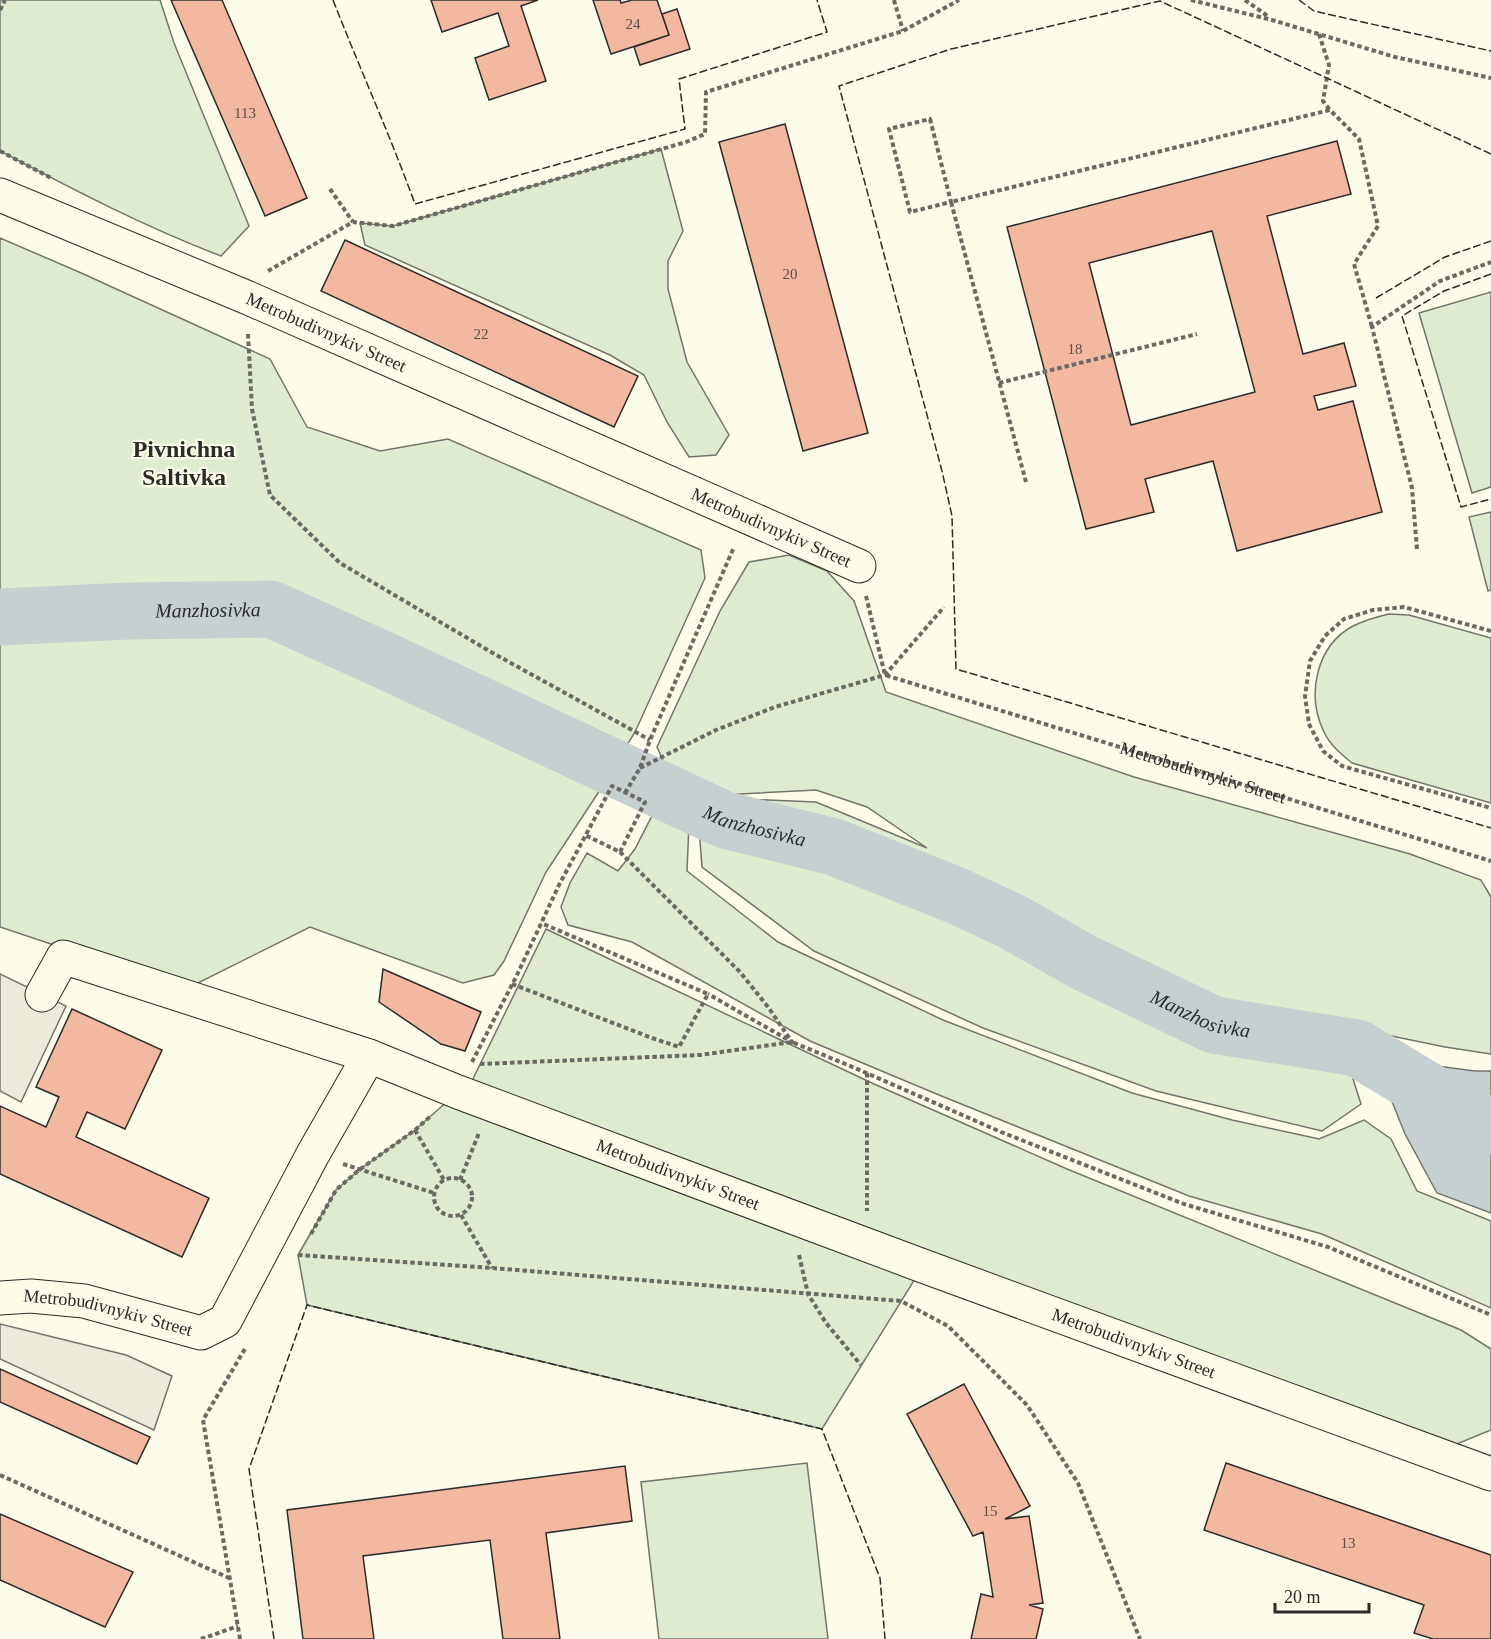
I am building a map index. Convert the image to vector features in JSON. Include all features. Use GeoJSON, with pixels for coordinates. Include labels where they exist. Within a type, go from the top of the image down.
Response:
{"type":"FeatureCollection","features":[{"type":"Feature","properties":{"kind":"street","name":"Metrobudivnykiv Street"},"geometry":{"type":"LineString","coordinates":[[0,195],[255,285],[859,566]]}},
{"type":"Feature","properties":{"kind":"street"},"geometry":{"type":"LineString","coordinates":[[42,995],[63,957],[369,1056]]}},
{"type":"Feature","properties":{"kind":"street","name":"Metrobudivnykiv Street"},"geometry":{"type":"LineString","coordinates":[[0,1298],[31,1296],[84,1301],[201,1333],[225,1321],[313,1154],[369,1056],[458,1092],[790,1216],[1491,1474]]}},
{"type":"Feature","properties":{"kind":"path"},"geometry":{"type":"LineString","coordinates":[[0,10],[5,0]]}},
{"type":"Feature","properties":{"kind":"path"},"geometry":{"type":"LineString","coordinates":[[894,0],[903,32]]}},
{"type":"Feature","properties":{"kind":"path"},"geometry":{"type":"LineString","coordinates":[[650,740],[490,652],[340,563],[270,495],[252,409],[255,285],[353,222],[393,226],[686,142],[705,134],[706,92],[903,32],[959,0]]}},
{"type":"Feature","properties":{"kind":"path"},"geometry":{"type":"LineString","coordinates":[[1191,0],[1272,20],[1395,57],[1491,78]]}},
{"type":"Feature","properties":{"kind":"path"},"geometry":{"type":"LineString","coordinates":[[1245,0],[1272,20]]}},
{"type":"Feature","properties":{"kind":"path"},"geometry":{"type":"LineString","coordinates":[[1319,34],[1329,65],[1323,101],[1329,110],[1359,139],[1378,226],[1354,264],[1412,488],[1417,549]]}},
{"type":"Feature","properties":{"kind":"path"},"geometry":{"type":"LineString","coordinates":[[1026,482],[951,202],[930,119],[889,129],[910,212],[951,202],[1329,110]]}},
{"type":"Feature","properties":{"kind":"path"},"geometry":{"type":"LineString","coordinates":[[0,151],[62,183]]}},
{"type":"Feature","properties":{"kind":"path"},"geometry":{"type":"LineString","coordinates":[[330,189],[353,222]]}},
{"type":"Feature","properties":{"kind":"path"},"geometry":{"type":"LineString","coordinates":[[1372,327],[1440,281],[1491,262]]}},
{"type":"Feature","properties":{"kind":"path"},"geometry":{"type":"LineString","coordinates":[[999,383],[1197,334]]}},
{"type":"Feature","properties":{"kind":"path"},"geometry":{"type":"LineString","coordinates":[[626,793],[638,773],[650,740],[734,547]]}},
{"type":"Feature","properties":{"kind":"path","name":"Metrobudivnykiv Street"},"geometry":{"type":"LineString","coordinates":[[859,566],[885,675],[1491,861]]}},
{"type":"Feature","properties":{"kind":"path"},"geometry":{"type":"LineString","coordinates":[[640,768],[716,730],[775,707],[885,675],[944,607]]}},
{"type":"Feature","properties":{"kind":"path"},"geometry":{"type":"LineString","coordinates":[[1491,631],[1404,607],[1373,610],[1344,619],[1325,636],[1310,661],[1305,696],[1308,724],[1323,751],[1342,766],[1491,808]]}},
{"type":"Feature","properties":{"kind":"path"},"geometry":{"type":"LineString","coordinates":[[620,852],[645,802],[612,786],[558,885],[512,984],[471,1064],[700,1055],[792,1042]]}},
{"type":"Feature","properties":{"kind":"path"},"geometry":{"type":"LineString","coordinates":[[585,836],[620,852],[740,972],[792,1042]]}},
{"type":"Feature","properties":{"kind":"path"},"geometry":{"type":"LineString","coordinates":[[541,923],[708,994],[792,1042],[1001,1132],[1184,1204],[1328,1247],[1491,1315]]}},
{"type":"Feature","properties":{"kind":"path"},"geometry":{"type":"LineString","coordinates":[[512,984],[678,1047],[708,994]]}},
{"type":"Feature","properties":{"kind":"path"},"geometry":{"type":"LineString","coordinates":[[867,1073],[867,1244]]}},
{"type":"Feature","properties":{"kind":"path"},"geometry":{"type":"LineString","coordinates":[[309,1237],[336,1190],[359,1170],[415,1130],[458,1092]]}},
{"type":"Feature","properties":{"kind":"path"},"geometry":{"type":"LineString","coordinates":[[460,1180],[491,1104]]}},
{"type":"Feature","properties":{"kind":"path"},"geometry":{"type":"LineString","coordinates":[[415,1130],[444,1180]]}},
{"type":"Feature","properties":{"kind":"path"},"geometry":{"type":"LineString","coordinates":[[313,1154],[434,1193]]}},
{"type":"Feature","properties":{"kind":"path"},"geometry":{"type":"LineString","coordinates":[[450,1178],[460,1180],[470,1188],[472,1201],[468,1210],[461,1215],[452,1217],[435,1207],[434,1193],[437,1186],[444,1180],[450,1178]]}},
{"type":"Feature","properties":{"kind":"path"},"geometry":{"type":"LineString","coordinates":[[461,1215],[492,1268]]}},
{"type":"Feature","properties":{"kind":"path"},"geometry":{"type":"LineString","coordinates":[[790,1216],[808,1294],[826,1323],[861,1365]]}},
{"type":"Feature","properties":{"kind":"path"},"geometry":{"type":"LineString","coordinates":[[304,1246],[298,1255],[901,1301],[948,1326],[1027,1405],[1078,1483],[1140,1639]]}},
{"type":"Feature","properties":{"kind":"path"},"geometry":{"type":"LineString","coordinates":[[240,1639],[204,1420],[251,1338]]}},
{"type":"Feature","properties":{"kind":"path"},"geometry":{"type":"LineString","coordinates":[[0,1475],[230,1578]]}},
{"type":"Feature","properties":{"kind":"path"},"geometry":{"type":"LineString","coordinates":[[201,1639],[238,1626]]}},
{"type":"Feature","properties":{"kind":"green space"},"geometry":{"type":"Polygon","coordinates":[[[0,0],[160,0],[174,43],[249,226],[221,256],[137,220],[0,151],[0,0]]]}},
{"type":"Feature","properties":{"kind":"green space"},"geometry":{"type":"Polygon","coordinates":[[[661,149],[683,231],[668,261],[668,289],[687,362],[729,435],[716,455],[689,457],[667,422],[644,375],[610,355],[365,245],[360,223],[393,226],[661,149]]]}},
{"type":"Feature","properties":{"kind":"green space"},"geometry":{"type":"Polygon","coordinates":[[[0,238],[270,359],[307,427],[380,451],[448,439],[701,550],[705,578],[635,732],[546,872],[504,961],[494,975],[463,983],[310,927],[194,985],[90,957],[0,927],[0,238]]]}},
{"type":"Feature","properties":{"kind":"green space"},"geometry":{"type":"Polygon","coordinates":[[[1491,292],[1491,487],[1472,493],[1419,313],[1491,292]]]}},
{"type":"Feature","properties":{"kind":"green space"},"geometry":{"type":"Polygon","coordinates":[[[1491,512],[1491,590],[1488,591],[1469,517],[1491,512]]]}},
{"type":"Feature","properties":{"kind":"green space"},"geometry":{"type":"Polygon","coordinates":[[[789,555],[827,571],[854,601],[886,692],[1134,777],[1410,854],[1481,880],[1491,897],[1491,1054],[1333,1024],[1340,1038],[1361,1104],[1322,1131],[1156,1091],[983,1028],[814,951],[702,867],[699,828],[740,799],[816,802],[927,848],[867,807],[816,790],[703,796],[674,784],[657,747],[720,611],[749,562],[789,555]]]}},
{"type":"Feature","properties":{"kind":"green space"},"geometry":{"type":"Polygon","coordinates":[[[1389,614],[1409,615],[1491,638],[1491,803],[1352,763],[1326,737],[1316,703],[1318,673],[1323,659],[1330,646],[1340,635],[1353,626],[1389,614]]]}},
{"type":"Feature","properties":{"kind":"green space"},"geometry":{"type":"Polygon","coordinates":[[[657,806],[670,811],[689,824],[687,871],[778,942],[943,1020],[1132,1093],[1232,1120],[1319,1139],[1364,1120],[1391,1139],[1417,1191],[1491,1221],[1491,1308],[1322,1234],[1189,1196],[939,1095],[810,1041],[632,942],[568,925],[561,907],[570,883],[587,853],[618,871],[635,849],[657,806]]]}},
{"type":"Feature","properties":{"kind":"green space"},"geometry":{"type":"Polygon","coordinates":[[[546,929],[874,1084],[1067,1169],[1461,1330],[1491,1349],[1491,1430],[1452,1446],[469,1087],[546,929]]]}},
{"type":"Feature","properties":{"kind":"green space"},"geometry":{"type":"Polygon","coordinates":[[[458,1092],[923,1266],[822,1429],[307,1305],[298,1255],[336,1190],[359,1170],[415,1130],[458,1092]]]}},
{"type":"Feature","properties":{"kind":"green space"},"geometry":{"type":"Polygon","coordinates":[[[807,1463],[828,1639],[659,1639],[641,1482],[807,1463]]]}},
{"type":"Feature","properties":{"kind":"shaded area"},"geometry":{"type":"Polygon","coordinates":[[[0,974],[66,1006],[21,1102],[0,1091],[0,974]]]}},
{"type":"Feature","properties":{"kind":"shaded area"},"geometry":{"type":"Polygon","coordinates":[[[1357,1048],[1406,1062],[1491,1071],[1491,1213],[1437,1193],[1405,1134],[1387,1089],[1357,1048]]]}},
{"type":"Feature","properties":{"kind":"shaded area"},"geometry":{"type":"Polygon","coordinates":[[[0,1324],[126,1355],[172,1376],[154,1430],[0,1359],[0,1324]]]}},
{"type":"Feature","properties":{"kind":"building"},"geometry":{"type":"Polygon","coordinates":[[[171,0],[222,0],[307,198],[265,216],[171,0]]]}},
{"type":"Feature","properties":{"kind":"building"},"geometry":{"type":"Polygon","coordinates":[[[431,0],[538,0],[521,6],[546,81],[489,100],[475,58],[509,46],[498,13],[442,32],[431,0]]]}},
{"type":"Feature","properties":{"kind":"building"},"geometry":{"type":"Polygon","coordinates":[[[593,0],[620,0],[621,3],[632,0],[657,0],[669,35],[611,54],[593,0]]]}},
{"type":"Feature","properties":{"kind":"building"},"geometry":{"type":"Polygon","coordinates":[[[677,9],[690,49],[640,65],[634,47],[669,35],[662,14],[677,9]]]}},
{"type":"Feature","properties":{"kind":"building"},"geometry":{"type":"Polygon","coordinates":[[[785,124],[868,433],[803,451],[719,142],[785,124]]]}},
{"type":"Feature","properties":{"kind":"building"},"geometry":{"type":"Polygon","coordinates":[[[1337,141],[1351,194],[1267,216],[1303,354],[1344,343],[1356,386],[1314,396],[1318,410],[1353,401],[1382,512],[1237,551],[1213,461],[1145,479],[1154,512],[1086,529],[1007,227],[1337,141]],[[1212,231],[1089,263],[1131,425],[1255,392],[1212,231]]]}},
{"type":"Feature","properties":{"kind":"building"},"geometry":{"type":"Polygon","coordinates":[[[345,240],[638,376],[614,427],[321,291],[345,240]]]}},
{"type":"Feature","properties":{"kind":"building"},"geometry":{"type":"Polygon","coordinates":[[[383,969],[481,1012],[465,1051],[441,1044],[379,1002],[383,969]]]}},
{"type":"Feature","properties":{"kind":"building"},"geometry":{"type":"Polygon","coordinates":[[[72,1009],[162,1050],[125,1129],[87,1112],[76,1137],[209,1198],[182,1257],[0,1174],[0,1106],[46,1127],[59,1097],[36,1087],[72,1009]]]}},
{"type":"Feature","properties":{"kind":"building"},"geometry":{"type":"Polygon","coordinates":[[[0,1369],[150,1437],[137,1464],[0,1402],[0,1369]]]}},
{"type":"Feature","properties":{"kind":"building"},"geometry":{"type":"Polygon","coordinates":[[[964,1384],[1030,1506],[1005,1519],[1029,1516],[1043,1603],[1029,1605],[1043,1609],[1036,1639],[971,1639],[981,1594],[993,1597],[983,1532],[973,1536],[907,1414],[964,1384]]]}},
{"type":"Feature","properties":{"kind":"building"},"geometry":{"type":"Polygon","coordinates":[[[1226,1463],[1491,1555],[1491,1639],[1433,1639],[1414,1633],[1424,1605],[1204,1530],[1226,1463]]]}},
{"type":"Feature","properties":{"kind":"building"},"geometry":{"type":"Polygon","coordinates":[[[625,1466],[632,1521],[546,1533],[560,1639],[503,1639],[490,1540],[363,1556],[374,1639],[303,1639],[287,1510],[625,1466]]]}},
{"type":"Feature","properties":{"kind":"building"},"geometry":{"type":"Polygon","coordinates":[[[0,1514],[133,1572],[105,1627],[0,1580],[0,1514]]]}},
{"type":"Feature","properties":{"kind":"waterway","name":"Manzhosivka"},"geometry":{"type":"LineString","coordinates":[[0,617],[128,611],[271,609],[725,820],[834,847],[955,895],[1013,922],[1083,962],[1214,1025],[1357,1048],[1476,1120],[1491,1126]]}},
{"type":"Feature","properties":{"kind":"fence"},"geometry":{"type":"LineString","coordinates":[[333,0],[415,204],[685,129],[679,79],[827,32],[817,0]]}},
{"type":"Feature","properties":{"kind":"fence"},"geometry":{"type":"LineString","coordinates":[[1299,0],[1314,11],[1491,51]]}},
{"type":"Feature","properties":{"kind":"fence"},"geometry":{"type":"LineString","coordinates":[[1491,154],[1160,1],[951,49],[839,86],[952,516],[956,669],[1491,828]]}},
{"type":"Feature","properties":{"kind":"fence"},"geometry":{"type":"LineString","coordinates":[[1376,298],[1445,257],[1491,241]]}},
{"type":"Feature","properties":{"kind":"fence"},"geometry":{"type":"LineString","coordinates":[[1491,274],[1444,291],[1402,316],[1461,507],[1491,499]]}},
{"type":"Feature","properties":{"kind":"fence"},"geometry":{"type":"LineString","coordinates":[[274,1639],[249,1469],[307,1305],[822,1429],[880,1578],[885,1639]]}},
{"type":"Feature","properties":{"kind":"district","name":"Pivnichna Saltivka"},"geometry":{"type":"Point","coordinates":[184,463]}}]}
